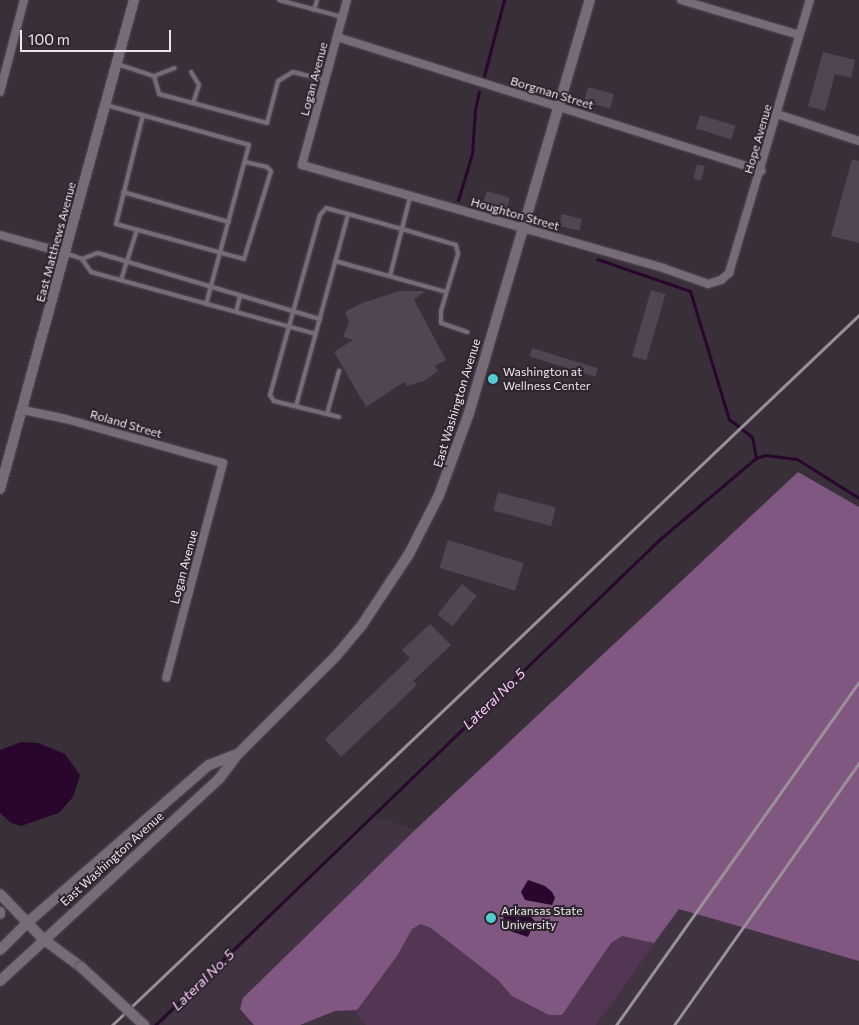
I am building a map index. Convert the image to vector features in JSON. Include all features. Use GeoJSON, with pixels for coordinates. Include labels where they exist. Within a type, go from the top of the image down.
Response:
{"type":"FeatureCollection","features":[{"type":"Feature","properties":{"kind":"street"},"geometry":{"type":"LineString","coordinates":[[0,92],[24,0]]}},
{"type":"Feature","properties":{"kind":"street","name":"East Matthews Avenue"},"geometry":{"type":"LineString","coordinates":[[0,489],[134,0]]}},
{"type":"Feature","properties":{"kind":"street","name":"Logan Avenue"},"geometry":{"type":"LineString","coordinates":[[302,165],[347,0]]}},
{"type":"Feature","properties":{"kind":"street","name":"East Washington Avenue"},"geometry":{"type":"LineString","coordinates":[[0,981],[43,939],[219,779],[238,754],[347,644],[390,585],[423,528],[439,495],[469,413],[560,108],[590,0]]}},
{"type":"Feature","properties":{"kind":"street"},"geometry":{"type":"LineString","coordinates":[[681,0],[799,35]]}},
{"type":"Feature","properties":{"kind":"street","name":"Hope Avenue"},"geometry":{"type":"LineString","coordinates":[[721,280],[729,273],[761,171],[810,0]]}},
{"type":"Feature","properties":{"kind":"street","name":"Borgman Street"},"geometry":{"type":"LineString","coordinates":[[337,37],[761,171]]}},
{"type":"Feature","properties":{"kind":"street"},"geometry":{"type":"LineString","coordinates":[[777,114],[859,141]]}},
{"type":"Feature","properties":{"kind":"street","name":"Houghton Street"},"geometry":{"type":"LineString","coordinates":[[302,165],[663,268],[700,282],[712,284],[721,280]]}},
{"type":"Feature","properties":{"kind":"street"},"geometry":{"type":"LineString","coordinates":[[0,235],[65,253]]}},
{"type":"Feature","properties":{"kind":"street","name":"Roland Street"},"geometry":{"type":"LineString","coordinates":[[23,410],[66,419],[223,463]]}},
{"type":"Feature","properties":{"kind":"street","name":"Logan Avenue"},"geometry":{"type":"LineString","coordinates":[[166,678],[223,463]]}},
{"type":"Feature","properties":{"kind":"street","name":"East Washington Avenue"},"geometry":{"type":"LineString","coordinates":[[0,950],[27,923],[209,765],[238,754]]}},
{"type":"Feature","properties":{"kind":"street"},"geometry":{"type":"LineString","coordinates":[[0,894],[43,939],[81,967],[144,1025]]}},
{"type":"Feature","properties":{"kind":"lane"},"geometry":{"type":"LineString","coordinates":[[279,0],[342,17]]}},
{"type":"Feature","properties":{"kind":"lane"},"geometry":{"type":"LineString","coordinates":[[314,10],[317,0]]}},
{"type":"Feature","properties":{"kind":"lane"},"geometry":{"type":"LineString","coordinates":[[117,64],[154,76],[175,68]]}},
{"type":"Feature","properties":{"kind":"lane"},"geometry":{"type":"LineString","coordinates":[[191,72],[199,85],[193,103]]}},
{"type":"Feature","properties":{"kind":"lane"},"geometry":{"type":"LineString","coordinates":[[154,76],[159,94],[267,123],[278,81],[293,72],[325,80]]}},
{"type":"Feature","properties":{"kind":"lane"},"geometry":{"type":"LineString","coordinates":[[106,105],[246,144],[250,147],[206,304]]}},
{"type":"Feature","properties":{"kind":"lane"},"geometry":{"type":"LineString","coordinates":[[143,115],[115,221],[136,230],[220,254],[239,259],[247,257],[270,171],[267,167],[246,162]]}},
{"type":"Feature","properties":{"kind":"lane"},"geometry":{"type":"LineString","coordinates":[[123,192],[229,222]]}},
{"type":"Feature","properties":{"kind":"lane"},"geometry":{"type":"LineString","coordinates":[[390,276],[410,196]]}},
{"type":"Feature","properties":{"kind":"lane"},"geometry":{"type":"LineString","coordinates":[[339,417],[274,401],[270,395],[292,311],[322,210],[330,208],[456,245],[458,254],[441,311],[441,323],[467,332]]}},
{"type":"Feature","properties":{"kind":"lane"},"geometry":{"type":"LineString","coordinates":[[296,406],[348,214]]}},
{"type":"Feature","properties":{"kind":"lane"},"geometry":{"type":"LineString","coordinates":[[121,280],[136,230]]}},
{"type":"Feature","properties":{"kind":"lane"},"geometry":{"type":"LineString","coordinates":[[65,253],[82,259],[91,272],[316,334]]}},
{"type":"Feature","properties":{"kind":"lane"},"geometry":{"type":"LineString","coordinates":[[82,259],[98,253],[320,319]]}},
{"type":"Feature","properties":{"kind":"lane"},"geometry":{"type":"LineString","coordinates":[[335,261],[446,292]]}},
{"type":"Feature","properties":{"kind":"lane"},"geometry":{"type":"LineString","coordinates":[[236,312],[240,296]]}},
{"type":"Feature","properties":{"kind":"lane"},"geometry":{"type":"LineString","coordinates":[[327,414],[339,370]]}},
{"type":"Feature","properties":{"kind":"shaded area"},"geometry":{"type":"Polygon","coordinates":[[[798,472],[859,507],[859,961],[679,909],[654,943],[622,936],[611,943],[562,1015],[549,1015],[512,996],[498,980],[431,928],[421,924],[412,929],[397,956],[357,1010],[335,1011],[300,1025],[254,1025],[240,1009],[243,998],[415,830],[798,472]]]}},
{"type":"Feature","properties":{"kind":"shaded area"},"geometry":{"type":"Polygon","coordinates":[[[21,742],[38,743],[65,754],[80,775],[73,797],[59,813],[21,826],[11,823],[0,813],[0,750],[21,742]]]}},
{"type":"Feature","properties":{"kind":"shaded area","name":"Arkansas State University"},"geometry":{"type":"Polygon","coordinates":[[[374,817],[859,961],[859,1025],[160,1025],[374,817]]]}},
{"type":"Feature","properties":{"kind":"shaded area","name":"Arkansas State University"},"geometry":{"type":"Polygon","coordinates":[[[415,830],[679,909],[596,1025],[366,1025],[358,1017],[356,1010],[335,1011],[300,1025],[254,1025],[240,1009],[243,998],[415,830]]]}},
{"type":"Feature","properties":{"kind":"shaded area"},"geometry":{"type":"Polygon","coordinates":[[[528,880],[545,886],[552,892],[555,898],[552,905],[525,900],[521,892],[528,880]]]}},
{"type":"Feature","properties":{"kind":"shaded area"},"geometry":{"type":"Polygon","coordinates":[[[512,910],[525,911],[535,921],[528,937],[504,929],[502,923],[505,913],[512,910]]]}},
{"type":"Feature","properties":{"kind":"building"},"geometry":{"type":"Polygon","coordinates":[[[823,52],[855,60],[851,78],[835,74],[825,111],[808,106],[823,52]]]}},
{"type":"Feature","properties":{"kind":"building"},"geometry":{"type":"Polygon","coordinates":[[[588,87],[614,94],[610,108],[584,101],[588,87]]]}},
{"type":"Feature","properties":{"kind":"building"},"geometry":{"type":"Polygon","coordinates":[[[700,115],[735,126],[731,139],[696,128],[700,115]]]}},
{"type":"Feature","properties":{"kind":"building"},"geometry":{"type":"Polygon","coordinates":[[[852,159],[859,161],[859,243],[831,236],[852,159]]]}},
{"type":"Feature","properties":{"kind":"building"},"geometry":{"type":"Polygon","coordinates":[[[697,164],[705,166],[701,180],[693,179],[697,164]]]}},
{"type":"Feature","properties":{"kind":"building"},"geometry":{"type":"Polygon","coordinates":[[[487,191],[510,198],[506,210],[483,203],[487,191]]]}},
{"type":"Feature","properties":{"kind":"building"},"geometry":{"type":"Polygon","coordinates":[[[562,214],[582,219],[579,231],[559,226],[562,214]]]}},
{"type":"Feature","properties":{"kind":"building"},"geometry":{"type":"Polygon","coordinates":[[[651,290],[665,294],[646,360],[632,356],[651,290]]]}},
{"type":"Feature","properties":{"kind":"building"},"geometry":{"type":"Polygon","coordinates":[[[400,291],[425,291],[414,300],[446,360],[435,366],[438,371],[424,381],[407,386],[404,382],[366,407],[334,352],[353,340],[343,337],[349,322],[345,312],[362,303],[400,291]]]}},
{"type":"Feature","properties":{"kind":"building"},"geometry":{"type":"Polygon","coordinates":[[[532,348],[598,368],[595,377],[529,357],[532,348]]]}},
{"type":"Feature","properties":{"kind":"building"},"geometry":{"type":"Polygon","coordinates":[[[498,492],[556,508],[551,526],[493,510],[498,492]]]}},
{"type":"Feature","properties":{"kind":"building"},"geometry":{"type":"Polygon","coordinates":[[[448,540],[524,563],[515,591],[440,568],[448,540]]]}},
{"type":"Feature","properties":{"kind":"building"},"geometry":{"type":"Polygon","coordinates":[[[462,584],[477,596],[452,626],[437,614],[462,584]]]}},
{"type":"Feature","properties":{"kind":"building"},"geometry":{"type":"Polygon","coordinates":[[[430,624],[451,645],[413,681],[417,685],[341,757],[325,739],[410,658],[402,650],[430,624]]]}},
{"type":"Feature","properties":{"kind":"waterway"},"geometry":{"type":"LineString","coordinates":[[484,76],[504,0]]}},
{"type":"Feature","properties":{"kind":"waterway"},"geometry":{"type":"LineString","coordinates":[[458,200],[472,154],[475,110],[479,91]]}},
{"type":"Feature","properties":{"kind":"waterway"},"geometry":{"type":"LineString","coordinates":[[597,259],[690,291],[729,419],[752,437],[756,458]]}},
{"type":"Feature","properties":{"kind":"waterway","name":"Lateral No. 5"},"geometry":{"type":"LineString","coordinates":[[155,1025],[660,539],[756,458],[765,455],[797,459],[859,498]]}},
{"type":"Feature","properties":{"kind":"railway"},"geometry":{"type":"LineString","coordinates":[[112,1025],[859,315]]}},
{"type":"Feature","properties":{"kind":"railway"},"geometry":{"type":"LineString","coordinates":[[616,1025],[859,682]]}},
{"type":"Feature","properties":{"kind":"railway"},"geometry":{"type":"LineString","coordinates":[[674,1025],[859,763]]}},
{"type":"Feature","properties":{"kind":"place","name":"Washington at Wellness Center"},"geometry":{"type":"Point","coordinates":[493,379]}},
{"type":"Feature","properties":{"kind":"place","name":"Arkansas State University"},"geometry":{"type":"Point","coordinates":[491,918]}}]}
